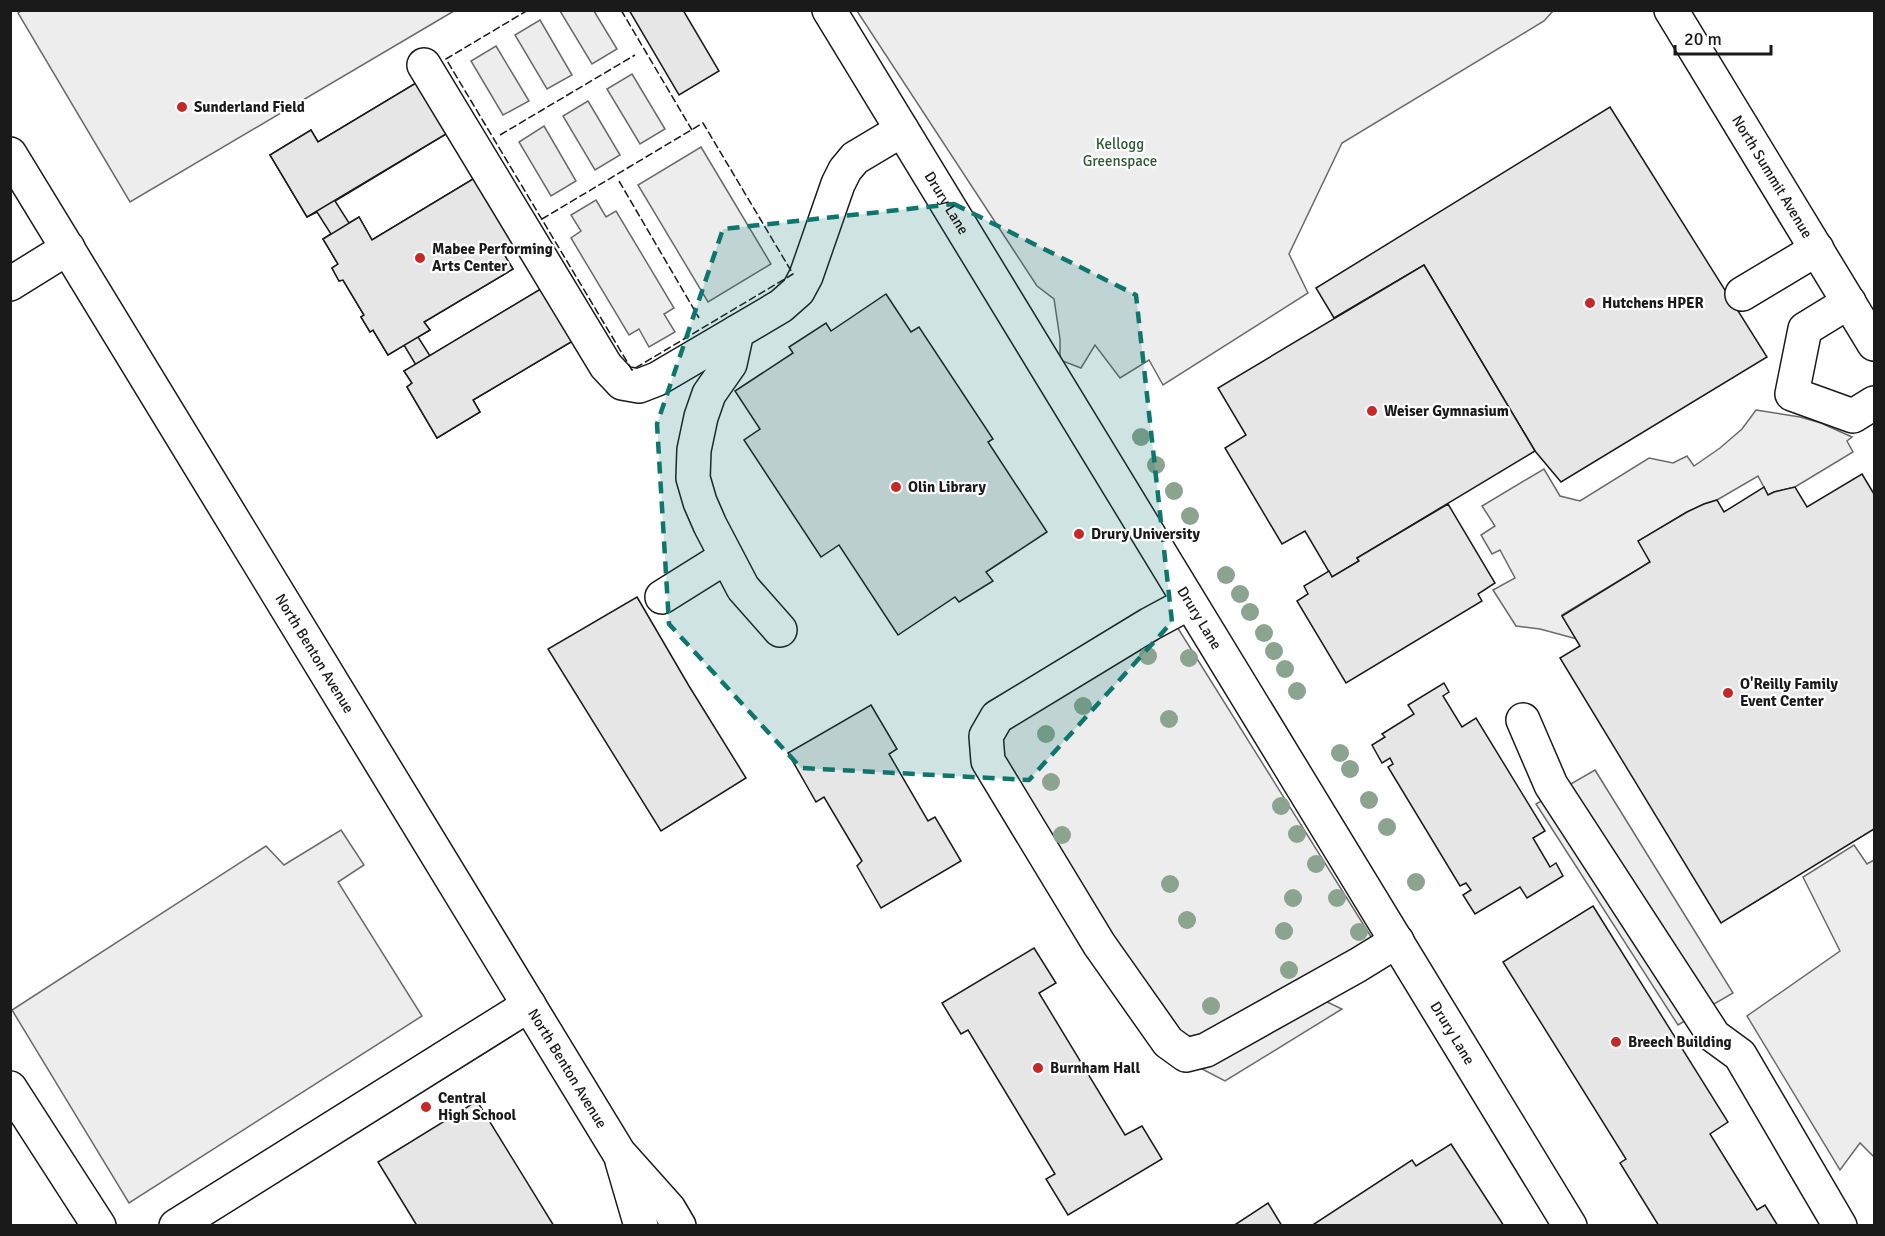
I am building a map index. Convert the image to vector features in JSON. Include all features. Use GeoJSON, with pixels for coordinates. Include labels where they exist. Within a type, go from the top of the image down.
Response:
{"type":"FeatureCollection","features":[{"type":"Feature","properties":{"kind":"street","name":"Drury Lane"},"geometry":{"type":"LineString","coordinates":[[829,10],[1570,1226]]}},
{"type":"Feature","properties":{"kind":"street","name":"North Summit Avenue"},"geometry":{"type":"LineString","coordinates":[[1671,10],[1875,344]]}},
{"type":"Feature","properties":{"kind":"street"},"geometry":{"type":"LineString","coordinates":[[424,65],[606,366],[622,383],[639,386],[657,379],[781,306],[798,291],[806,276],[845,170],[855,158],[902,130]]}},
{"type":"Feature","properties":{"kind":"street","name":"North Benton Avenue"},"geometry":{"type":"LineString","coordinates":[[10,154],[619,1153],[669,1209],[679,1226]]}},
{"type":"Feature","properties":{"kind":"street"},"geometry":{"type":"LineString","coordinates":[[10,284],[68,248]]}},
{"type":"Feature","properties":{"kind":"street"},"geometry":{"type":"LineString","coordinates":[[1742,294],[1817,249]]}},
{"type":"Feature","properties":{"kind":"street"},"geometry":{"type":"LineString","coordinates":[[1849,302],[1805,329],[1792,394],[1853,416],[1875,403]]}},
{"type":"Feature","properties":{"kind":"street"},"geometry":{"type":"LineString","coordinates":[[737,332],[730,364],[709,394],[701,417],[694,450],[693,478],[710,525],[743,588],[780,630]]}},
{"type":"Feature","properties":{"kind":"street"},"geometry":{"type":"LineString","coordinates":[[662,597],[726,557]]}},
{"type":"Feature","properties":{"kind":"street"},"geometry":{"type":"LineString","coordinates":[[1189,603],[1150,624],[997,717],[987,736],[988,760],[1063,886],[1099,944],[1168,1042],[1186,1055],[1206,1050],[1397,941]]}},
{"type":"Feature","properties":{"kind":"street"},"geometry":{"type":"LineString","coordinates":[[1522,720],[1551,785],[1714,1036],[1740,1055],[1840,1226]]}},
{"type":"Feature","properties":{"kind":"street"},"geometry":{"type":"LineString","coordinates":[[176,1226],[529,1005]]}},
{"type":"Feature","properties":{"kind":"street"},"geometry":{"type":"LineString","coordinates":[[10,1088],[99,1226]]}},
{"type":"Feature","properties":{"kind":"street","name":"North Benton Avenue"},"geometry":{"type":"LineString","coordinates":[[619,1153],[641,1226]]}},
{"type":"Feature","properties":{"kind":"highlighted area"},"geometry":{"type":"Polygon","coordinates":[[[954,204],[1136,295],[1172,622],[1029,780],[801,768],[669,624],[657,424],[723,229],[954,204]]]}},
{"type":"Feature","properties":{"kind":"shaded area","name":"Sunderland Field"},"geometry":{"type":"Polygon","coordinates":[[[22,10],[454,11],[130,202],[18,13],[22,10]]]}},
{"type":"Feature","properties":{"kind":"shaded area"},"geometry":{"type":"Polygon","coordinates":[[[560,11],[594,11],[617,49],[592,64],[560,11]]]}},
{"type":"Feature","properties":{"kind":"shaded area","name":"Kellogg Greenspace"},"geometry":{"type":"Polygon","coordinates":[[[857,11],[1553,11],[1544,21],[1342,143],[1289,254],[1308,293],[1163,385],[1149,360],[1120,378],[1095,345],[1081,368],[1060,360],[1060,339],[1054,299],[1037,286],[857,11]]]}},
{"type":"Feature","properties":{"kind":"shaded area"},"geometry":{"type":"Polygon","coordinates":[[[540,20],[572,75],[547,89],[515,35],[540,20]]]}},
{"type":"Feature","properties":{"kind":"shaded area"},"geometry":{"type":"Polygon","coordinates":[[[496,46],[529,101],[503,115],[471,61],[496,46]]]}},
{"type":"Feature","properties":{"kind":"shaded area"},"geometry":{"type":"Polygon","coordinates":[[[632,74],[665,129],[640,144],[607,89],[632,74]]]}},
{"type":"Feature","properties":{"kind":"shaded area"},"geometry":{"type":"Polygon","coordinates":[[[588,101],[620,155],[595,170],[563,116],[588,101]]]}},
{"type":"Feature","properties":{"kind":"shaded area"},"geometry":{"type":"Polygon","coordinates":[[[544,126],[576,181],[551,196],[519,142],[544,126]]]}},
{"type":"Feature","properties":{"kind":"shaded area"},"geometry":{"type":"Polygon","coordinates":[[[701,147],[771,264],[708,302],[638,185],[701,147]]]}},
{"type":"Feature","properties":{"kind":"shaded area"},"geometry":{"type":"Polygon","coordinates":[[[596,200],[606,217],[616,211],[674,308],[664,314],[675,332],[649,347],[639,329],[629,335],[571,238],[581,231],[571,215],[596,200]]]}},
{"type":"Feature","properties":{"kind":"shaded area"},"geometry":{"type":"Polygon","coordinates":[[[1756,410],[1821,423],[1852,437],[1847,441],[1853,452],[1795,487],[1768,495],[1758,476],[1717,500],[1687,512],[1639,541],[1650,562],[1562,615],[1577,639],[1540,629],[1516,626],[1493,590],[1515,578],[1500,550],[1492,554],[1481,535],[1495,526],[1482,506],[1544,469],[1560,496],[1580,501],[1649,458],[1673,463],[1687,456],[1694,466],[1742,429],[1756,410]]]}},
{"type":"Feature","properties":{"kind":"shaded area"},"geometry":{"type":"Polygon","coordinates":[[[1169,614],[1380,951],[1186,1055],[988,761],[997,717],[1169,614]]]}},
{"type":"Feature","properties":{"kind":"shaded area"},"geometry":{"type":"Polygon","coordinates":[[[1595,770],[1733,993],[1678,1025],[1536,804],[1595,770]]]}},
{"type":"Feature","properties":{"kind":"shaded area"},"geometry":{"type":"Polygon","coordinates":[[[341,830],[364,865],[338,882],[422,1016],[129,1203],[12,1010],[266,846],[284,865],[341,830]]]}},
{"type":"Feature","properties":{"kind":"shaded area"},"geometry":{"type":"Polygon","coordinates":[[[1854,845],[1867,864],[1874,860],[1874,1157],[1860,1143],[1840,1170],[1747,1016],[1840,951],[1803,877],[1854,845]]]}},
{"type":"Feature","properties":{"kind":"shaded area"},"geometry":{"type":"Polygon","coordinates":[[[1321,999],[1342,1009],[1225,1081],[1202,1069],[1321,999]]]}},
{"type":"Feature","properties":{"kind":"building"},"geometry":{"type":"Polygon","coordinates":[[[629,10],[683,10],[719,71],[679,95],[629,10]]]}},
{"type":"Feature","properties":{"kind":"building","name":"Mabee Performing Arts Center"},"geometry":{"type":"Polygon","coordinates":[[[421,80],[451,131],[335,201],[349,223],[359,217],[372,240],[478,176],[517,242],[502,251],[513,269],[424,322],[430,330],[418,337],[430,356],[544,287],[576,339],[473,400],[480,412],[437,438],[407,387],[412,383],[404,371],[416,365],[404,345],[388,355],[373,330],[370,332],[361,317],[364,315],[343,280],[339,281],[332,268],[338,264],[323,239],[331,234],[317,212],[307,217],[270,155],[311,130],[318,142],[421,80]]]}},
{"type":"Feature","properties":{"kind":"building"},"geometry":{"type":"Polygon","coordinates":[[[421,80],[451,131],[307,217],[270,155],[311,130],[318,142],[421,80]]]}},
{"type":"Feature","properties":{"kind":"building","name":"Hutchens HPER"},"geometry":{"type":"Polygon","coordinates":[[[1610,107],[1767,357],[1561,482],[1535,451],[1424,265],[1334,318],[1316,288],[1610,107]]]}},
{"type":"Feature","properties":{"kind":"building"},"geometry":{"type":"Polygon","coordinates":[[[478,176],[517,242],[502,251],[513,269],[424,322],[430,330],[388,355],[373,330],[370,332],[361,317],[364,315],[343,280],[339,281],[332,268],[338,264],[323,239],[359,217],[372,240],[478,176]]]}},
{"type":"Feature","properties":{"kind":"building","name":"Weiser Gymnasium"},"geometry":{"type":"Polygon","coordinates":[[[1424,265],[1535,451],[1357,558],[1359,561],[1332,577],[1305,531],[1282,544],[1225,448],[1246,435],[1218,388],[1424,265]]]}},
{"type":"Feature","properties":{"kind":"building"},"geometry":{"type":"Polygon","coordinates":[[[544,287],[576,339],[473,400],[480,412],[437,438],[407,387],[412,383],[404,371],[544,287]]]}},
{"type":"Feature","properties":{"kind":"building","name":"Olin Library"},"geometry":{"type":"Polygon","coordinates":[[[886,294],[911,332],[919,327],[993,439],[988,442],[1047,532],[986,572],[993,581],[959,602],[955,597],[898,635],[839,545],[821,557],[744,440],[760,429],[735,391],[793,353],[789,347],[826,323],[831,331],[886,294]]]}},
{"type":"Feature","properties":{"kind":"building","name":"O'Reilly Family Event Center"},"geometry":{"type":"Polygon","coordinates":[[[1862,474],[1874,494],[1874,829],[1721,923],[1560,658],[1580,646],[1562,616],[1650,562],[1638,541],[1687,512],[1717,500],[1724,512],[1764,487],[1768,495],[1795,487],[1807,507],[1862,474]]]}},
{"type":"Feature","properties":{"kind":"building"},"geometry":{"type":"Polygon","coordinates":[[[1448,504],[1495,583],[1478,594],[1482,601],[1346,683],[1297,601],[1308,594],[1304,586],[1329,571],[1332,577],[1359,561],[1357,558],[1448,504]]]}},
{"type":"Feature","properties":{"kind":"building"},"geometry":{"type":"Polygon","coordinates":[[[637,597],[746,778],[661,831],[548,649],[637,597]]]}},
{"type":"Feature","properties":{"kind":"building"},"geometry":{"type":"Polygon","coordinates":[[[1444,683],[1449,692],[1443,696],[1462,727],[1476,718],[1545,831],[1533,838],[1550,867],[1556,863],[1563,876],[1527,898],[1520,887],[1475,914],[1463,895],[1471,890],[1466,883],[1460,886],[1388,767],[1393,764],[1390,758],[1382,763],[1372,745],[1385,737],[1382,734],[1414,714],[1408,705],[1444,683]]]}},
{"type":"Feature","properties":{"kind":"building"},"geometry":{"type":"Polygon","coordinates":[[[871,705],[897,749],[889,754],[928,821],[935,817],[961,861],[881,908],[857,866],[862,861],[824,797],[816,802],[788,753],[871,705]]]}},
{"type":"Feature","properties":{"kind":"building","name":"Breech Building"},"geometry":{"type":"Polygon","coordinates":[[[1593,906],[1728,1122],[1710,1134],[1757,1210],[1765,1205],[1778,1226],[1659,1226],[1620,1163],[1626,1159],[1503,962],[1593,906]]]}},
{"type":"Feature","properties":{"kind":"building","name":"Burnham Hall"},"geometry":{"type":"Polygon","coordinates":[[[1034,948],[1056,983],[1039,993],[1125,1135],[1142,1126],[1162,1159],[1068,1215],[1046,1179],[1055,1174],[968,1030],[961,1034],[942,1003],[1034,948]]]}},
{"type":"Feature","properties":{"kind":"building"},"geometry":{"type":"Polygon","coordinates":[[[477,1101],[554,1226],[414,1226],[416,1224],[378,1162],[477,1101]]]}},
{"type":"Feature","properties":{"kind":"building"},"geometry":{"type":"Polygon","coordinates":[[[1451,1144],[1504,1226],[1311,1226],[1412,1160],[1416,1166],[1451,1144]]]}},
{"type":"Feature","properties":{"kind":"building"},"geometry":{"type":"Polygon","coordinates":[[[1268,1203],[1282,1226],[1233,1226],[1268,1203]]]}},
{"type":"Feature","properties":{"kind":"fence"},"geometry":{"type":"LineString","coordinates":[[528,10],[446,59],[632,370],[793,274],[703,123],[542,219]]}},
{"type":"Feature","properties":{"kind":"fence"},"geometry":{"type":"LineString","coordinates":[[621,10],[692,130]]}},
{"type":"Feature","properties":{"kind":"fence"},"geometry":{"type":"LineString","coordinates":[[500,135],[635,55]]}},
{"type":"Feature","properties":{"kind":"fence"},"geometry":{"type":"LineString","coordinates":[[619,181],[699,318]]}},
{"type":"Feature","properties":{"kind":"place","name":"Sunderland Field"},"geometry":{"type":"Point","coordinates":[182,107]}},
{"type":"Feature","properties":{"kind":"place","name":"Mabee Performing Arts Center"},"geometry":{"type":"Point","coordinates":[420,258]}},
{"type":"Feature","properties":{"kind":"place","name":"Hutchens HPER"},"geometry":{"type":"Point","coordinates":[1590,303]}},
{"type":"Feature","properties":{"kind":"place","name":"Weiser Gymnasium"},"geometry":{"type":"Point","coordinates":[1372,411]}},
{"type":"Feature","properties":{"kind":"place","name":"Olin Library"},"geometry":{"type":"Point","coordinates":[896,487]}},
{"type":"Feature","properties":{"kind":"place","name":"Drury University"},"geometry":{"type":"Point","coordinates":[1079,534]}},
{"type":"Feature","properties":{"kind":"place","name":"O'Reilly Family Event Center"},"geometry":{"type":"Point","coordinates":[1728,693]}},
{"type":"Feature","properties":{"kind":"place","name":"Breech Building"},"geometry":{"type":"Point","coordinates":[1616,1042]}},
{"type":"Feature","properties":{"kind":"place","name":"Burnham Hall"},"geometry":{"type":"Point","coordinates":[1038,1068]}},
{"type":"Feature","properties":{"kind":"place","name":"Central High School"},"geometry":{"type":"Point","coordinates":[426,1107]}}]}
